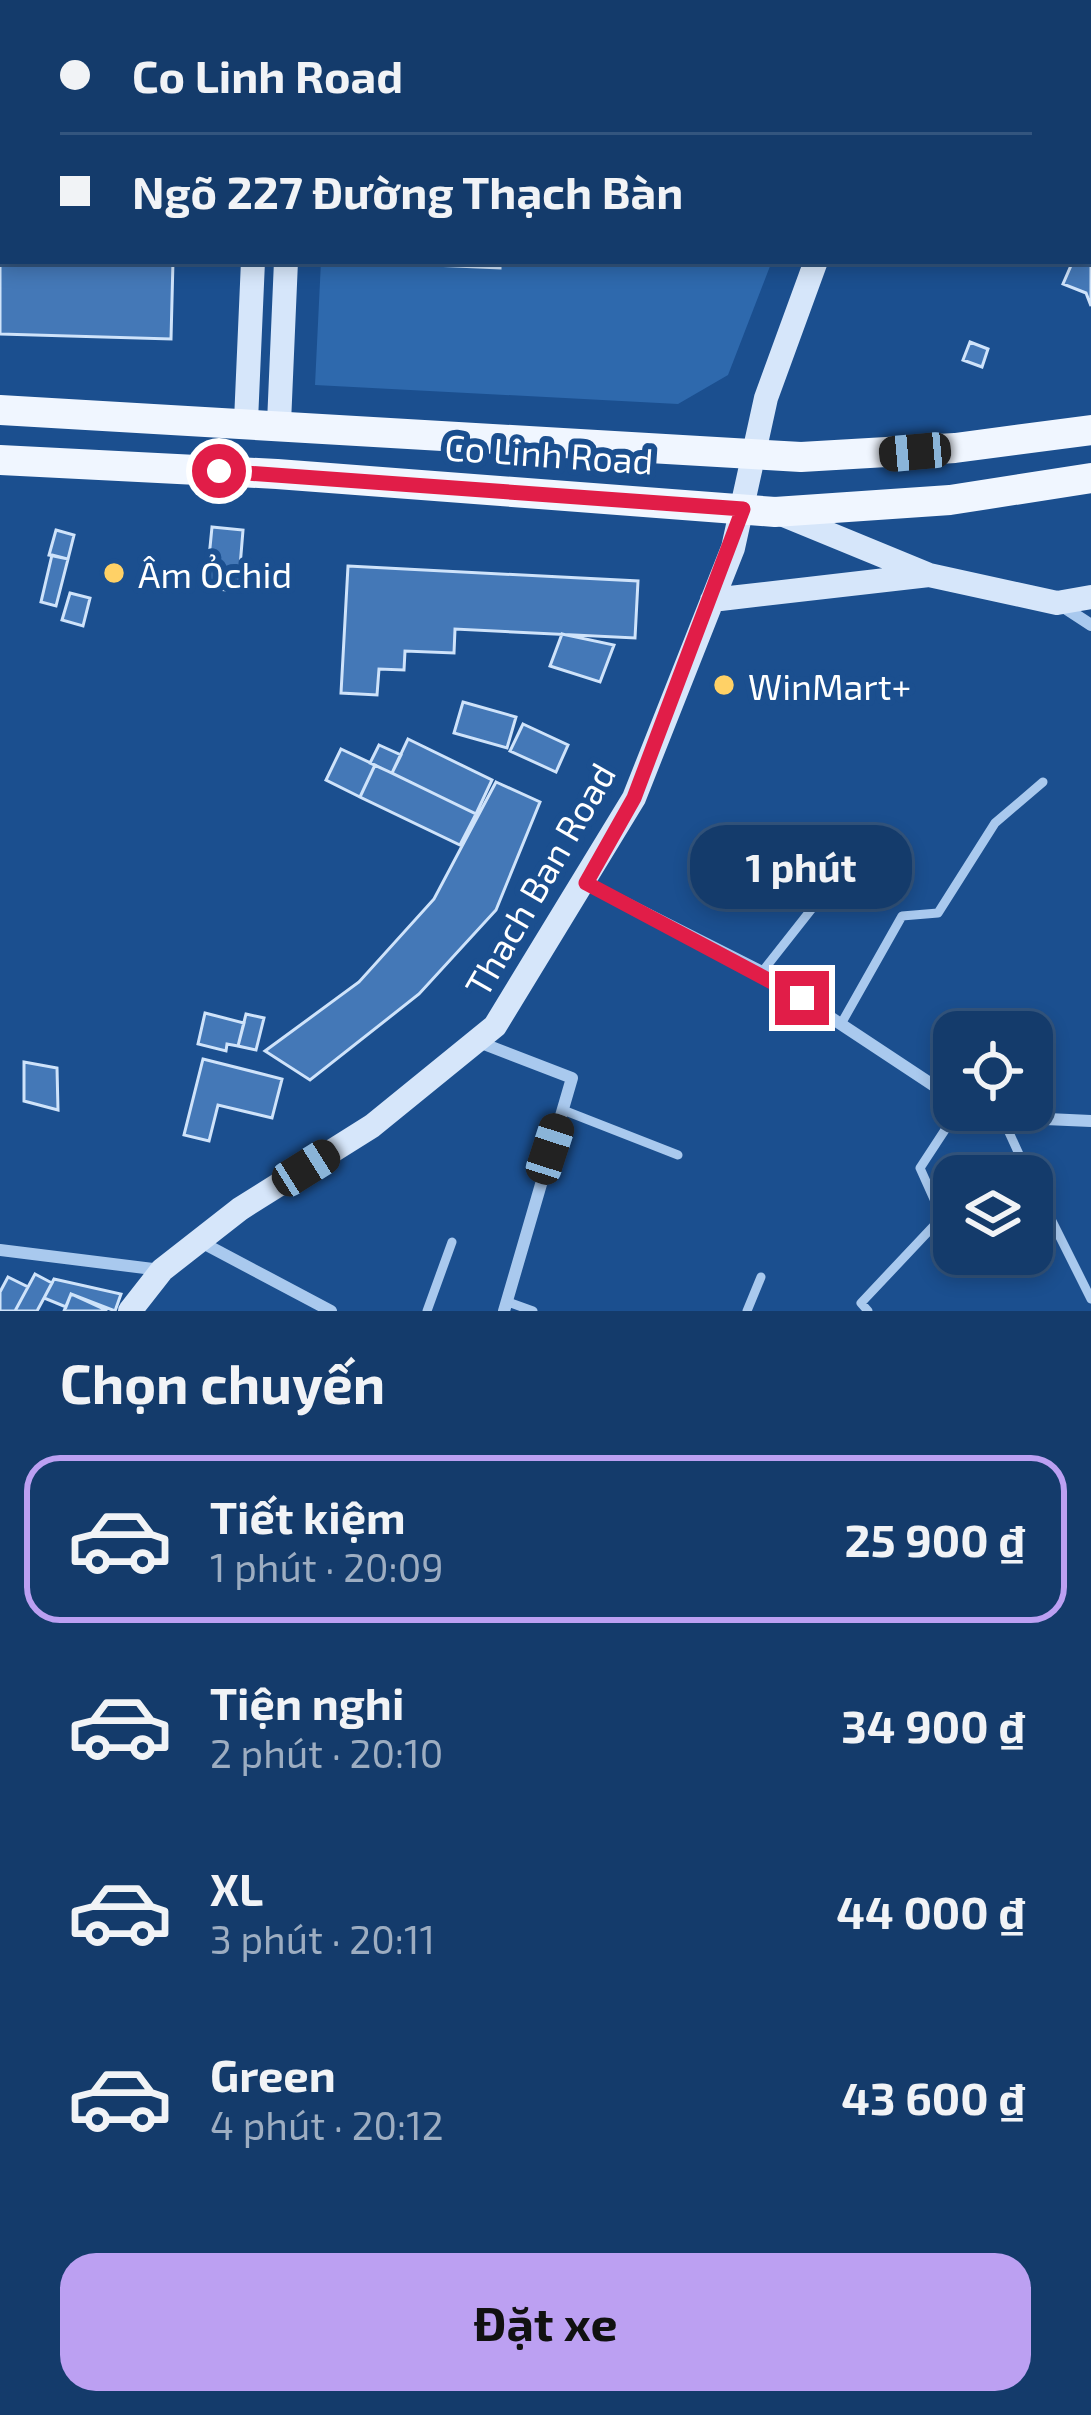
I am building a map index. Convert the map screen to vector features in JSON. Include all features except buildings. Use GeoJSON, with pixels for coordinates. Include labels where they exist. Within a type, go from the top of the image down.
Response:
{"type":"FeatureCollection","features":[{"type":"Feature","properties":{"kind":"main road"},"geometry":{"type":"LineString","coordinates":[[246,421],[253,264]]}},
{"type":"Feature","properties":{"kind":"main road"},"geometry":{"type":"LineString","coordinates":[[279,423],[286,264]]}},
{"type":"Feature","properties":{"kind":"main road","name":"Thach Ban Road"},"geometry":{"type":"LineString","coordinates":[[130,1311],[162,1270],[199,1241],[372,1126],[495,1026],[634,798],[743,509],[766,398],[815,264]]}},
{"type":"Feature","properties":{"kind":"main road","name":"Co Linh Road"},"geometry":{"type":"LineString","coordinates":[[0,410],[757,453],[874,455],[1091,430]]}},
{"type":"Feature","properties":{"kind":"main road","name":"Co Linh Road"},"geometry":{"type":"LineString","coordinates":[[0,460],[348,479],[775,512],[950,500],[1091,478]]}},
{"type":"Feature","properties":{"kind":"main road"},"geometry":{"type":"LineString","coordinates":[[775,512],[929,575],[1057,603],[1091,597]]}},
{"type":"Feature","properties":{"kind":"main road"},"geometry":{"type":"LineString","coordinates":[[712,600],[929,575]]}},
{"type":"Feature","properties":{"kind":"street"},"geometry":{"type":"LineString","coordinates":[[1057,603],[1091,625]]}},
{"type":"Feature","properties":{"kind":"street"},"geometry":{"type":"LineString","coordinates":[[586,883],[762,972],[933,1085]]}},
{"type":"Feature","properties":{"kind":"street"},"geometry":{"type":"LineString","coordinates":[[476,1041],[572,1078],[506,1306]]}},
{"type":"Feature","properties":{"kind":"street"},"geometry":{"type":"LineString","coordinates":[[1053,1119],[1091,1121]]}},
{"type":"Feature","properties":{"kind":"street"},"geometry":{"type":"LineString","coordinates":[[199,1241],[331,1311]]}},
{"type":"Feature","properties":{"kind":"street"},"geometry":{"type":"LineString","coordinates":[[0,1250],[162,1270]]}},
{"type":"Feature","properties":{"kind":"lane"},"geometry":{"type":"LineString","coordinates":[[841,1024],[902,916],[938,913],[995,824],[1043,782]]}},
{"type":"Feature","properties":{"kind":"lane"},"geometry":{"type":"LineString","coordinates":[[762,972],[840,873]]}},
{"type":"Feature","properties":{"kind":"lane"},"geometry":{"type":"LineString","coordinates":[[563,1110],[678,1155]]}},
{"type":"Feature","properties":{"kind":"lane"},"geometry":{"type":"LineString","coordinates":[[868,1311],[861,1303],[942,1217],[920,1168],[944,1131]]}},
{"type":"Feature","properties":{"kind":"lane"},"geometry":{"type":"LineString","coordinates":[[1053,1223],[1091,1299]]}},
{"type":"Feature","properties":{"kind":"lane"},"geometry":{"type":"LineString","coordinates":[[428,1311],[452,1242]]}},
{"type":"Feature","properties":{"kind":"lane"},"geometry":{"type":"LineString","coordinates":[[747,1311],[761,1276]]}},
{"type":"Feature","properties":{"kind":"lane"},"geometry":{"type":"LineString","coordinates":[[506,1306],[533,1311]]}},
{"type":"Feature","properties":{"kind":"shaded area"},"geometry":{"type":"Polygon","coordinates":[[[321,264],[771,264],[728,375],[678,404],[315,385],[321,264]]]}},
{"type":"Feature","properties":{"kind":"place","name":"Âm Ỏchid"},"geometry":{"type":"Point","coordinates":[114,573]}},
{"type":"Feature","properties":{"kind":"place","name":"WinMart+"},"geometry":{"type":"Point","coordinates":[724,685]}},
{"type":"Feature","properties":{"kind":"route"},"geometry":{"type":"LineString","coordinates":[[219,471],[743,509],[733,548],[634,798],[586,883],[762,972],[802,998]]}}]}
